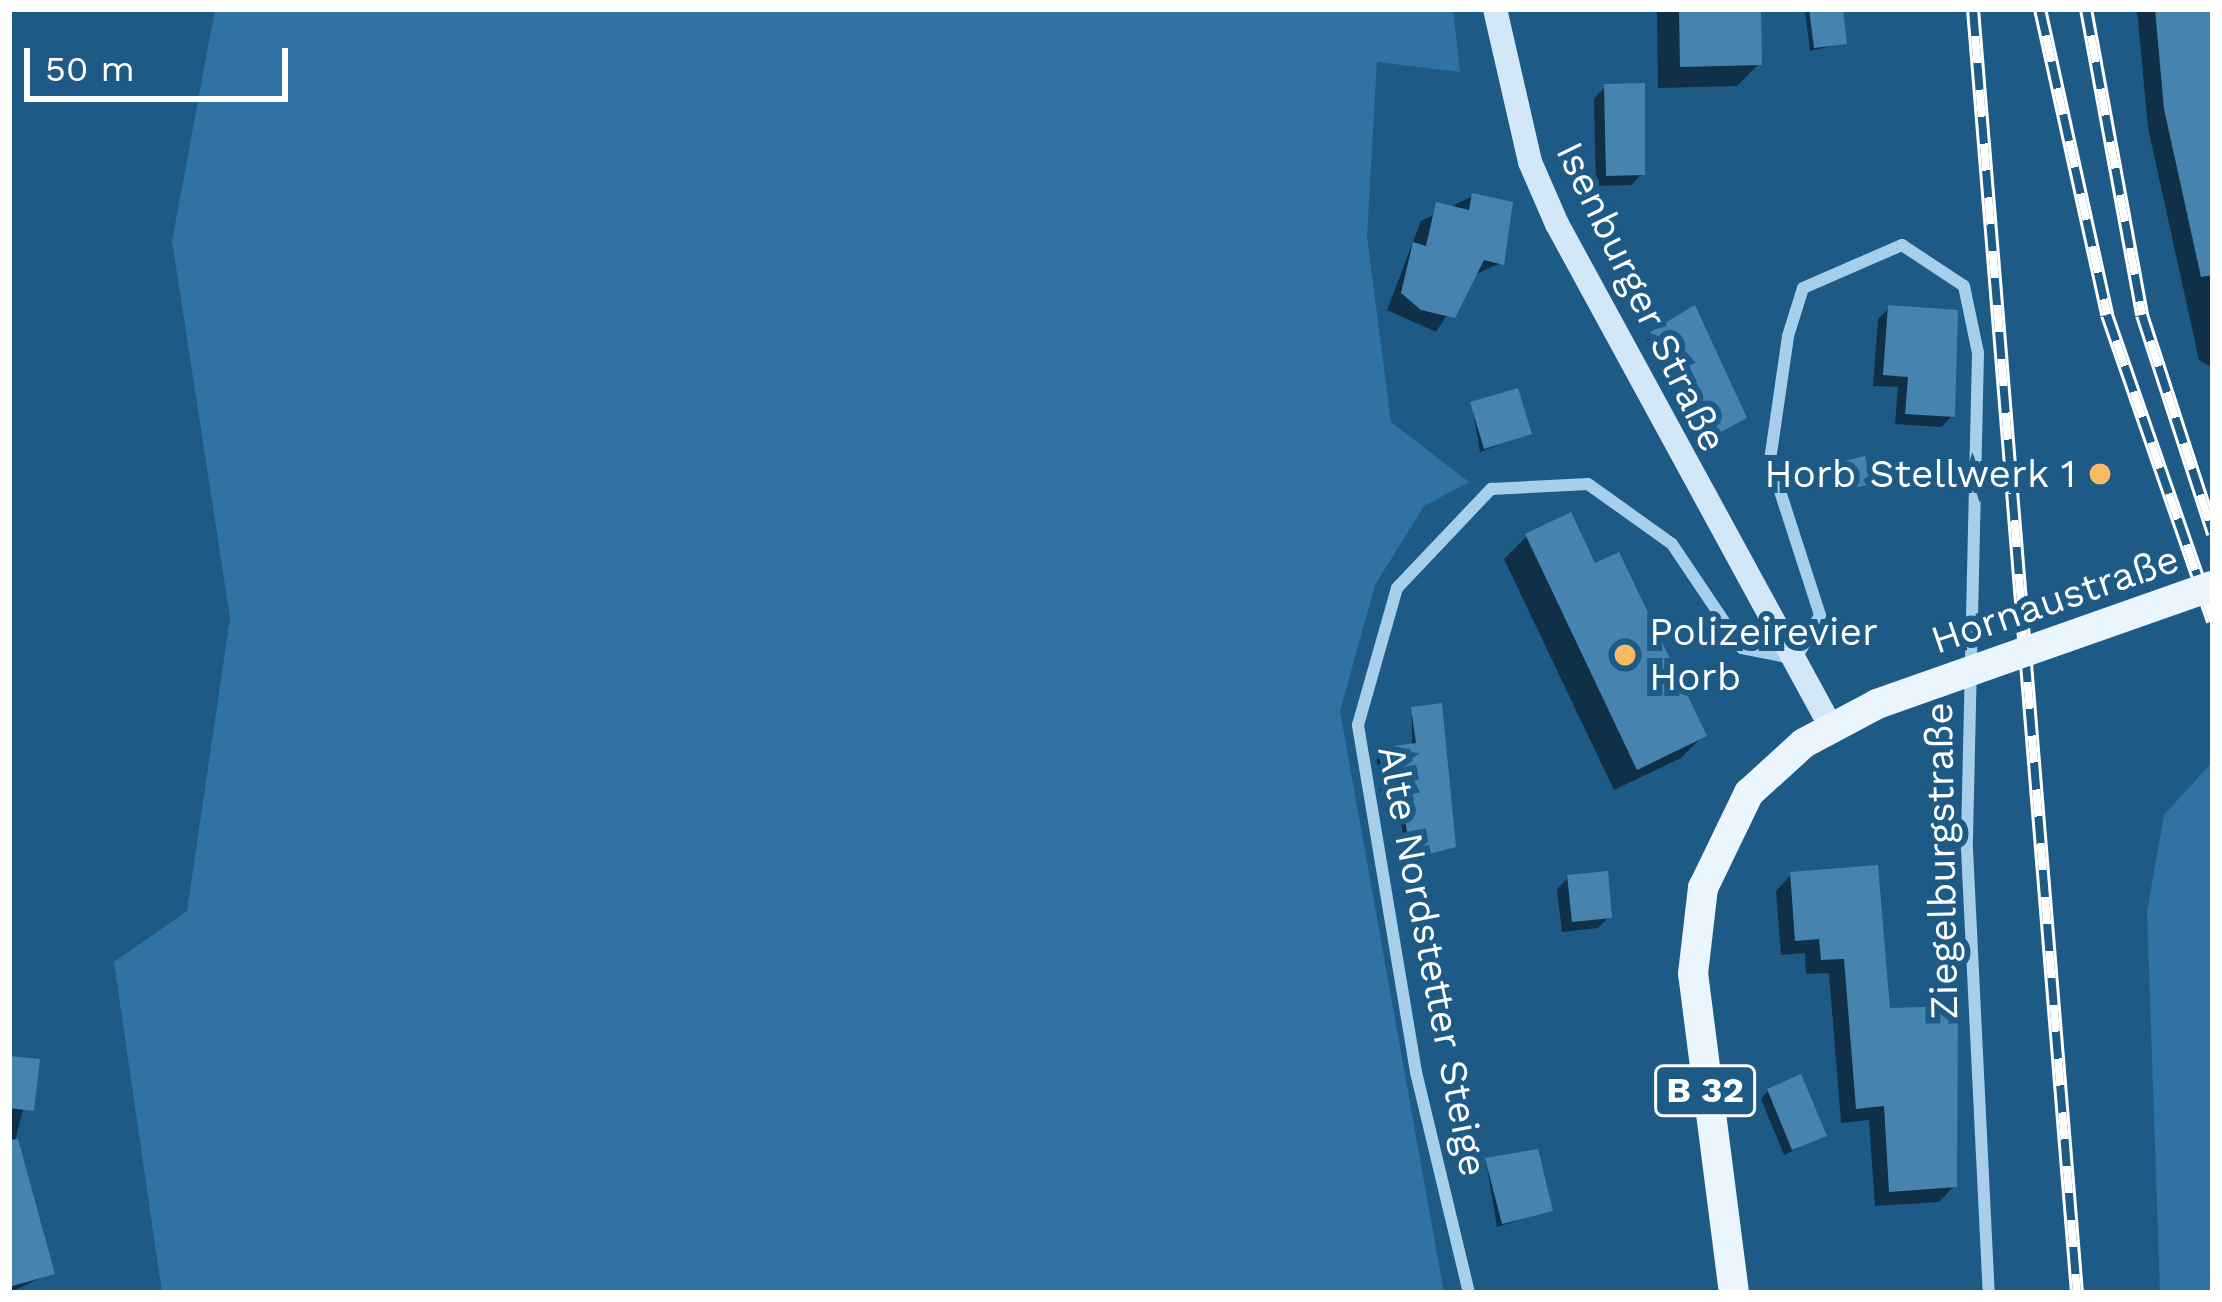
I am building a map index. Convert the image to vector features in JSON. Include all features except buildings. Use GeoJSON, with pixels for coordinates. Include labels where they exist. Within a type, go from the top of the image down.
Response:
{"type":"FeatureCollection","features":[{"type":"Feature","properties":{"kind":"main road","name":"Hornaustraße"},"geometry":{"type":"LineString","coordinates":[[1735,1293],[1695,932],[1729,822],[1779,762],[1831,727],[1877,704],[2213,586]]}},
{"type":"Feature","properties":{"kind":"street","name":"Isenburger Straße"},"geometry":{"type":"LineString","coordinates":[[1495,9],[1530,162],[1557,224],[1831,727]]}},
{"type":"Feature","properties":{"kind":"street","name":"Ziegelburgstraße"},"geometry":{"type":"LineString","coordinates":[[1796,658],[1820,615],[1770,460],[1788,336],[1803,288],[1902,245],[1964,286],[1978,353],[1967,849],[1989,1293]]}},
{"type":"Feature","properties":{"kind":"street","name":"Alte Nordstetter Steige"},"geometry":{"type":"LineString","coordinates":[[1469,1293],[1416,1072],[1358,725],[1397,588],[1491,489],[1588,484],[1672,544],[1742,648],[1796,658]]}},
{"type":"Feature","properties":{"kind":"shaded area"},"geometry":{"type":"Polygon","coordinates":[[[215,9],[1453,9],[1460,72],[1377,62],[1367,236],[1391,422],[1469,482],[1424,506],[1375,585],[1340,711],[1444,1293],[162,1293],[114,962],[187,911],[230,618],[172,241],[215,9]]]}},
{"type":"Feature","properties":{"kind":"shaded area"},"geometry":{"type":"Polygon","coordinates":[[[2213,761],[2213,1293],[2160,1293],[2147,911],[2164,815],[2213,761]]]}},
{"type":"Feature","properties":{"kind":"railway"},"geometry":{"type":"LineString","coordinates":[[1973,9],[2077,1293]]}},
{"type":"Feature","properties":{"kind":"railway"},"geometry":{"type":"LineString","coordinates":[[2040,9],[2107,315],[2213,621]]}},
{"type":"Feature","properties":{"kind":"railway"},"geometry":{"type":"LineString","coordinates":[[2086,9],[2142,315],[2213,534]]}},
{"type":"Feature","properties":{"kind":"place","name":"Horb Stellwerk 1"},"geometry":{"type":"Point","coordinates":[2100,474]}},
{"type":"Feature","properties":{"kind":"place","name":"Polizeirevier Horb"},"geometry":{"type":"Point","coordinates":[1625,655]}}]}
